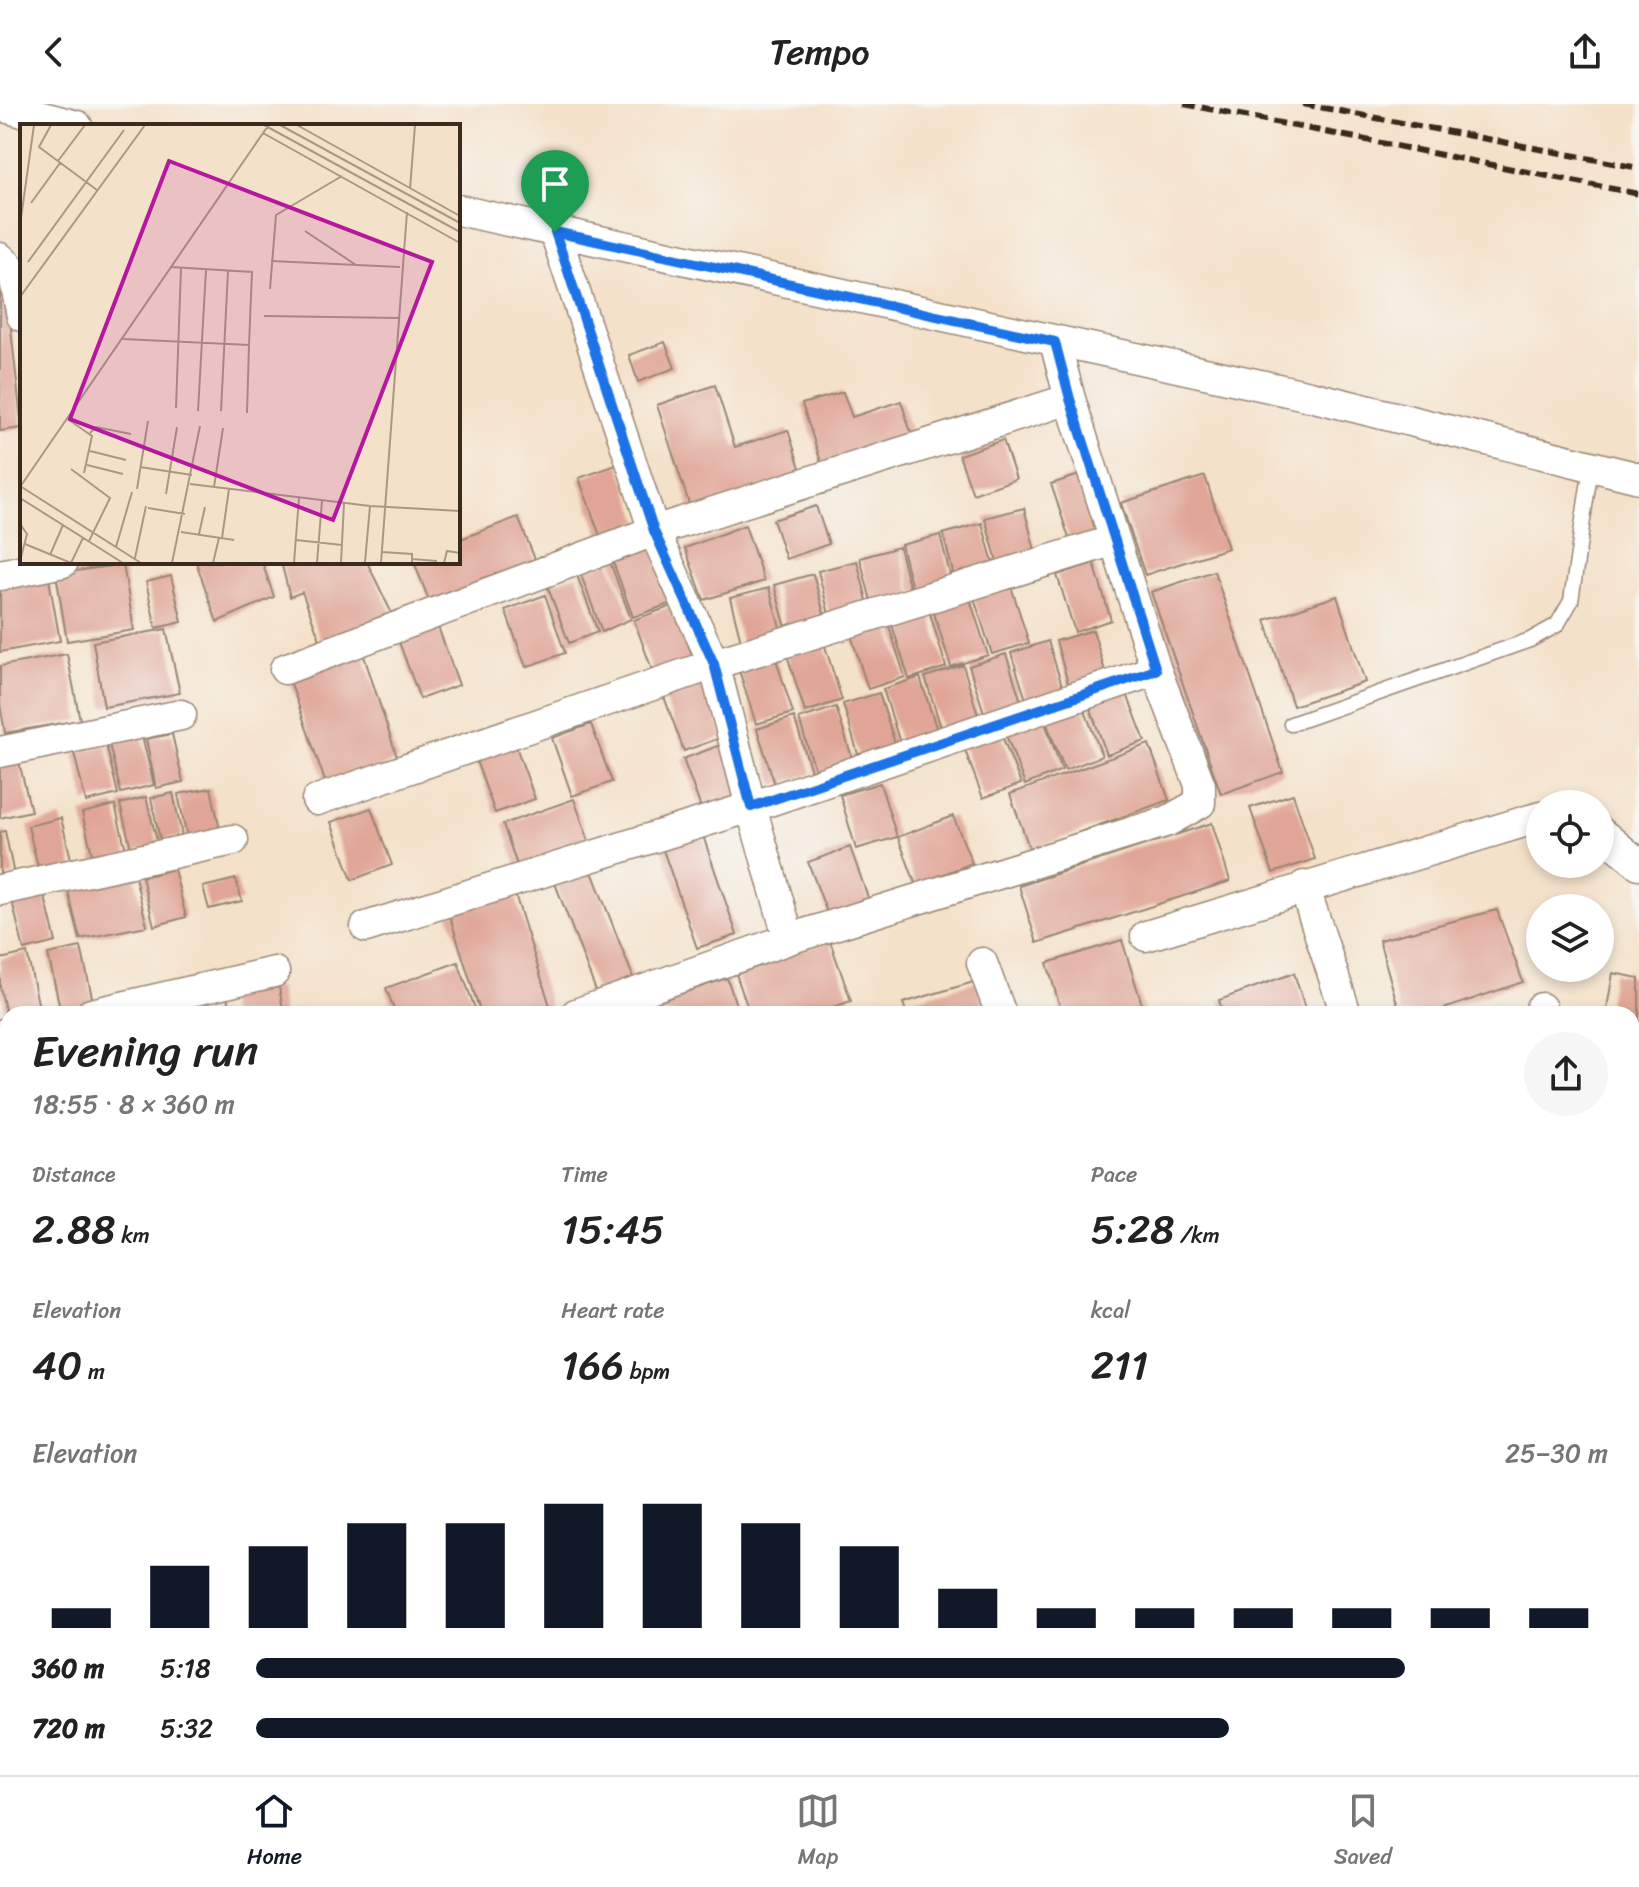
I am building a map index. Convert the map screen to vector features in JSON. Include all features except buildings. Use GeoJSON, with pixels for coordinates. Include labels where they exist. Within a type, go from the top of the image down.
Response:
{"type":"FeatureCollection","features":[{"type":"Feature","properties":{"kind":"street"},"geometry":{"type":"LineString","coordinates":[[0,106],[69,124]]}},
{"type":"Feature","properties":{"kind":"street"},"geometry":{"type":"LineString","coordinates":[[460,210],[1310,396],[1639,478]]}},
{"type":"Feature","properties":{"kind":"street"},"geometry":{"type":"LineString","coordinates":[[555,232],[654,531],[714,664],[789,939]]}},
{"type":"Feature","properties":{"kind":"street"},"geometry":{"type":"LineString","coordinates":[[0,258],[13,270],[20,306]]}},
{"type":"Feature","properties":{"kind":"street"},"geometry":{"type":"LineString","coordinates":[[599,1006],[789,939],[1168,821],[1200,803],[1200,785],[1156,670],[1070,399],[1055,342]]}},
{"type":"Feature","properties":{"kind":"street"},"geometry":{"type":"LineString","coordinates":[[285,669],[654,531],[1070,399]]}},
{"type":"Feature","properties":{"kind":"street"},"geometry":{"type":"LineString","coordinates":[[317,800],[714,664],[1115,540]]}},
{"type":"Feature","properties":{"kind":"street"},"geometry":{"type":"LineString","coordinates":[[0,575],[53,564]]}},
{"type":"Feature","properties":{"kind":"street"},"geometry":{"type":"LineString","coordinates":[[366,927],[751,807],[1156,670]]}},
{"type":"Feature","properties":{"kind":"street"},"geometry":{"type":"LineString","coordinates":[[0,752],[181,715]]}},
{"type":"Feature","properties":{"kind":"street"},"geometry":{"type":"LineString","coordinates":[[1146,936],[1526,821]]}},
{"type":"Feature","properties":{"kind":"street"},"geometry":{"type":"LineString","coordinates":[[0,890],[233,840]]}},
{"type":"Feature","properties":{"kind":"street"},"geometry":{"type":"LineString","coordinates":[[1614,843],[1639,864]]}},
{"type":"Feature","properties":{"kind":"street"},"geometry":{"type":"LineString","coordinates":[[1304,886],[1343,1006]]}},
{"type":"Feature","properties":{"kind":"street"},"geometry":{"type":"LineString","coordinates":[[982,963],[998,1006]]}},
{"type":"Feature","properties":{"kind":"street"},"geometry":{"type":"LineString","coordinates":[[126,1006],[274,972]]}},
{"type":"Feature","properties":{"kind":"lane"},"geometry":{"type":"LineString","coordinates":[[1291,724],[1530,640],[1557,625],[1571,601],[1591,466]]}},
{"type":"Feature","properties":{"kind":"railway"},"geometry":{"type":"LineString","coordinates":[[1184,104],[1639,194]]}},
{"type":"Feature","properties":{"kind":"railway"},"geometry":{"type":"LineString","coordinates":[[1303,104],[1639,168]]}},
{"type":"Feature","properties":{"kind":"route"},"geometry":{"type":"LineString","coordinates":[[555,232],[1055,342],[1070,399],[1156,670],[751,807],[714,664],[654,531],[555,232]]}}]}
